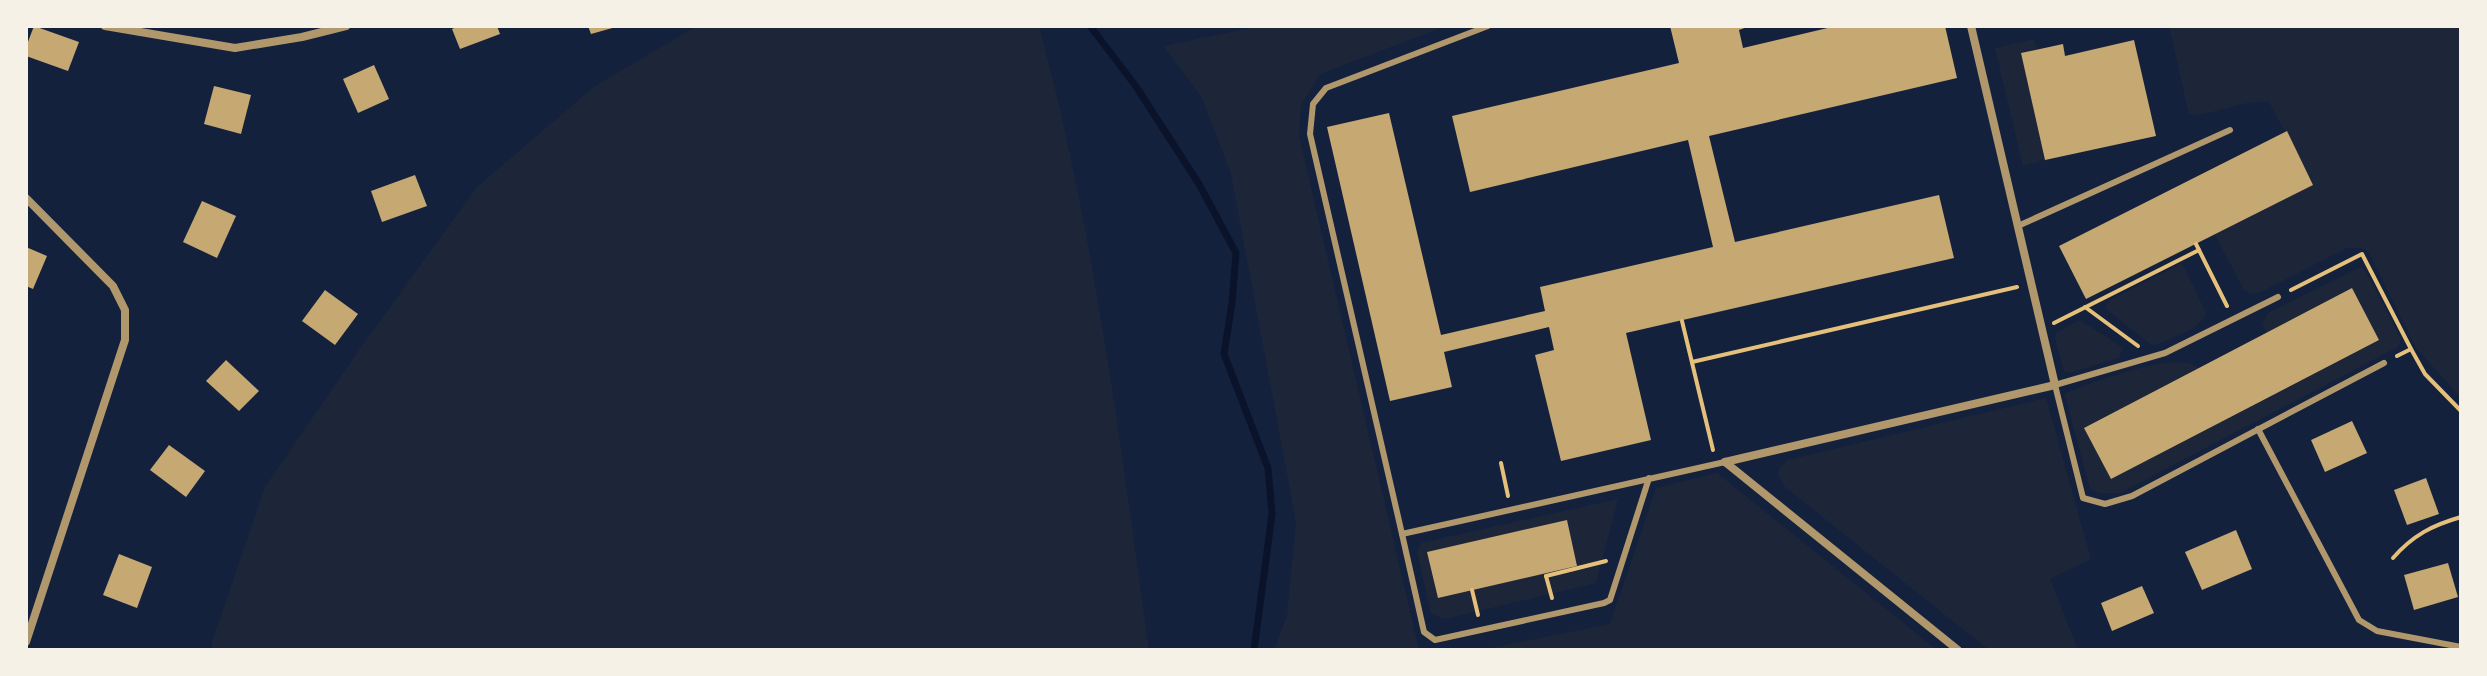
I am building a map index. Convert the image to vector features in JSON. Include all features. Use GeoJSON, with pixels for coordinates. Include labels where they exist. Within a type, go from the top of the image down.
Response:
{"type":"FeatureCollection","features":[{"type":"Feature","properties":{"kind":"street"},"geometry":{"type":"LineString","coordinates":[[105,26],[235,48],[346,26]]}},
{"type":"Feature","properties":{"kind":"street"},"geometry":{"type":"LineString","coordinates":[[1725,462],[2055,385],[1971,26]]}},
{"type":"Feature","properties":{"kind":"street"},"geometry":{"type":"LineString","coordinates":[[26,198],[113,286],[125,310],[125,340],[26,642]]}},
{"type":"Feature","properties":{"kind":"street"},"geometry":{"type":"LineString","coordinates":[[1725,462],[1958,650]]}},
{"type":"Feature","properties":{"kind":"lane"},"geometry":{"type":"LineString","coordinates":[[1488,26],[1326,88],[1313,104],[1310,134],[1424,632],[1435,640],[1607,602],[1649,478]]}},
{"type":"Feature","properties":{"kind":"lane"},"geometry":{"type":"LineString","coordinates":[[2018,226],[2230,130]]}},
{"type":"Feature","properties":{"kind":"lane"},"geometry":{"type":"LineString","coordinates":[[2278,297],[2187,344],[2055,385],[2083,498],[2105,504],[2132,496],[2384,363]]}},
{"type":"Feature","properties":{"kind":"lane"},"geometry":{"type":"LineString","coordinates":[[2258,429],[2359,620],[2377,631],[2461,647]]}},
{"type":"Feature","properties":{"kind":"lane"},"geometry":{"type":"LineString","coordinates":[[1402,534],[1725,462]]}},
{"type":"Feature","properties":{"kind":"path"},"geometry":{"type":"LineString","coordinates":[[2196,244],[2234,320]]}},
{"type":"Feature","properties":{"kind":"path"},"geometry":{"type":"LineString","coordinates":[[2042,329],[2199,250]]}},
{"type":"Feature","properties":{"kind":"path"},"geometry":{"type":"LineString","coordinates":[[2278,297],[2362,254],[2425,374],[2461,411]]}},
{"type":"Feature","properties":{"kind":"path"},"geometry":{"type":"LineString","coordinates":[[1692,362],[2021,286]]}},
{"type":"Feature","properties":{"kind":"path"},"geometry":{"type":"LineString","coordinates":[[2085,307],[2153,357]]}},
{"type":"Feature","properties":{"kind":"path"},"geometry":{"type":"LineString","coordinates":[[1682,321],[1712,447]]}},
{"type":"Feature","properties":{"kind":"path"},"geometry":{"type":"LineString","coordinates":[[2384,363],[2411,349]]}},
{"type":"Feature","properties":{"kind":"path"},"geometry":{"type":"LineString","coordinates":[[1501,463],[1511,511]]}},
{"type":"Feature","properties":{"kind":"path"},"geometry":{"type":"LineString","coordinates":[[2393,558],[2424,530],[2461,517]]}},
{"type":"Feature","properties":{"kind":"path"},"geometry":{"type":"LineString","coordinates":[[1556,613],[1546,574],[1624,557]]}},
{"type":"Feature","properties":{"kind":"path"},"geometry":{"type":"LineString","coordinates":[[1472,590],[1481,630]]}},
{"type":"Feature","properties":{"kind":"shaded area"},"geometry":{"type":"Polygon","coordinates":[[[697,26],[1039,26],[1075,180],[1104,336],[1149,650],[212,650],[212,642],[265,487],[477,187],[595,86],[697,26]]]}},
{"type":"Feature","properties":{"kind":"shaded area"},"geometry":{"type":"Polygon","coordinates":[[[1259,26],[1446,26],[1320,74],[1301,105],[1299,136],[1419,650],[1274,650],[1287,616],[1296,522],[1231,174],[1202,98],[1164,46],[1259,26]]]}},
{"type":"Feature","properties":{"kind":"shaded area"},"geometry":{"type":"Polygon","coordinates":[[[2169,26],[2461,26],[2461,398],[2416,348],[2368,251],[2347,248],[2261,292],[2252,294],[2244,290],[2215,235],[2313,184],[2269,102],[2189,115],[2169,26]]]}},
{"type":"Feature","properties":{"kind":"shaded area"},"geometry":{"type":"Polygon","coordinates":[[[2034,39],[2037,49],[2021,53],[2045,160],[2023,166],[1995,48],[2034,39]]]}},
{"type":"Feature","properties":{"kind":"shaded area"},"geometry":{"type":"Polygon","coordinates":[[[2182,263],[2206,313],[2192,328],[2156,345],[2150,344],[2105,308],[2110,300],[2182,263]]]}},
{"type":"Feature","properties":{"kind":"shaded area"},"geometry":{"type":"Polygon","coordinates":[[[2361,267],[2401,339],[2398,347],[2120,493],[2099,493],[2090,489],[2066,393],[2154,365],[2188,363],[2198,368],[2084,428],[2111,479],[2379,340],[2352,288],[2267,333],[2262,324],[2268,313],[2361,267]]]}},
{"type":"Feature","properties":{"kind":"shaded area"},"geometry":{"type":"Polygon","coordinates":[[[2080,320],[2123,348],[2119,358],[2069,373],[2064,371],[2055,338],[2057,332],[2080,320]]]}},
{"type":"Feature","properties":{"kind":"shaded area"},"geometry":{"type":"Polygon","coordinates":[[[2046,398],[2091,559],[2050,579],[2078,650],[1989,650],[1785,487],[1778,475],[1788,460],[2046,398]]]}},
{"type":"Feature","properties":{"kind":"shaded area"},"geometry":{"type":"Polygon","coordinates":[[[1717,473],[1937,650],[1480,650],[1610,624],[1656,488],[1717,473]]]}},
{"type":"Feature","properties":{"kind":"shaded area"},"geometry":{"type":"Polygon","coordinates":[[[1618,499],[1596,583],[1445,619],[1431,614],[1417,552],[1421,543],[1618,499]]]}},
{"type":"Feature","properties":{"kind":"building"},"geometry":{"type":"Polygon","coordinates":[[[34,26],[79,42],[68,71],[26,56],[34,26]]]}},
{"type":"Feature","properties":{"kind":"building"},"geometry":{"type":"Polygon","coordinates":[[[459,26],[497,26],[500,34],[460,49],[452,29],[459,26]]]}},
{"type":"Feature","properties":{"kind":"building"},"geometry":{"type":"Polygon","coordinates":[[[588,26],[616,26],[616,27],[591,34],[588,26]]]}},
{"type":"Feature","properties":{"kind":"building"},"geometry":{"type":"Polygon","coordinates":[[[1670,26],[1750,26],[1739,30],[1743,48],[1836,26],[1945,26],[1957,78],[1709,136],[1735,242],[1939,195],[1954,258],[1626,333],[1651,440],[1561,461],[1535,355],[1554,350],[1549,327],[1444,352],[1452,387],[1390,401],[1327,127],[1389,113],[1441,335],[1545,311],[1540,287],[1713,247],[1688,140],[1470,192],[1452,116],[1679,63],[1670,26]]]}},
{"type":"Feature","properties":{"kind":"building"},"geometry":{"type":"Polygon","coordinates":[[[2134,40],[2156,136],[2045,160],[2021,53],[2063,44],[2065,56],[2134,40]]]}},
{"type":"Feature","properties":{"kind":"building"},"geometry":{"type":"Polygon","coordinates":[[[374,65],[389,99],[358,113],[343,79],[374,65]]]}},
{"type":"Feature","properties":{"kind":"building"},"geometry":{"type":"Polygon","coordinates":[[[214,86],[251,95],[241,134],[204,124],[214,86]]]}},
{"type":"Feature","properties":{"kind":"building"},"geometry":{"type":"Polygon","coordinates":[[[2287,131],[2313,185],[2086,299],[2059,246],[2287,131]]]}},
{"type":"Feature","properties":{"kind":"building"},"geometry":{"type":"Polygon","coordinates":[[[415,175],[427,206],[382,222],[371,191],[415,175]]]}},
{"type":"Feature","properties":{"kind":"building"},"geometry":{"type":"Polygon","coordinates":[[[202,201],[236,216],[217,258],[183,242],[202,201]]]}},
{"type":"Feature","properties":{"kind":"building"},"geometry":{"type":"Polygon","coordinates":[[[26,247],[47,256],[33,289],[26,286],[26,247]]]}},
{"type":"Feature","properties":{"kind":"building"},"geometry":{"type":"Polygon","coordinates":[[[2352,288],[2379,340],[2111,479],[2084,428],[2352,288]]]}},
{"type":"Feature","properties":{"kind":"building"},"geometry":{"type":"Polygon","coordinates":[[[325,290],[358,314],[335,345],[302,321],[325,290]]]}},
{"type":"Feature","properties":{"kind":"building"},"geometry":{"type":"Polygon","coordinates":[[[226,360],[259,391],[239,411],[206,381],[226,360]]]}},
{"type":"Feature","properties":{"kind":"building"},"geometry":{"type":"Polygon","coordinates":[[[2352,421],[2367,453],[2325,472],[2311,440],[2352,421]]]}},
{"type":"Feature","properties":{"kind":"building"},"geometry":{"type":"Polygon","coordinates":[[[169,445],[205,471],[186,497],[150,470],[169,445]]]}},
{"type":"Feature","properties":{"kind":"building"},"geometry":{"type":"Polygon","coordinates":[[[2426,478],[2439,514],[2407,525],[2394,490],[2426,478]]]}},
{"type":"Feature","properties":{"kind":"building"},"geometry":{"type":"Polygon","coordinates":[[[1567,520],[1577,566],[1438,598],[1427,552],[1567,520]]]}},
{"type":"Feature","properties":{"kind":"building"},"geometry":{"type":"Polygon","coordinates":[[[2236,530],[2252,569],[2202,590],[2185,552],[2236,530]]]}},
{"type":"Feature","properties":{"kind":"building"},"geometry":{"type":"Polygon","coordinates":[[[119,554],[152,567],[137,608],[103,595],[119,554]]]}},
{"type":"Feature","properties":{"kind":"building"},"geometry":{"type":"Polygon","coordinates":[[[2448,563],[2458,597],[2414,610],[2404,575],[2448,563]]]}},
{"type":"Feature","properties":{"kind":"building"},"geometry":{"type":"Polygon","coordinates":[[[2142,586],[2154,613],[2112,631],[2101,603],[2142,586]]]}},
{"type":"Feature","properties":{"kind":"waterway"},"geometry":{"type":"LineString","coordinates":[[1090,26],[1135,85],[1199,184],[1236,253],[1224,354],[1268,468],[1272,514],[1254,650]]}}]}
